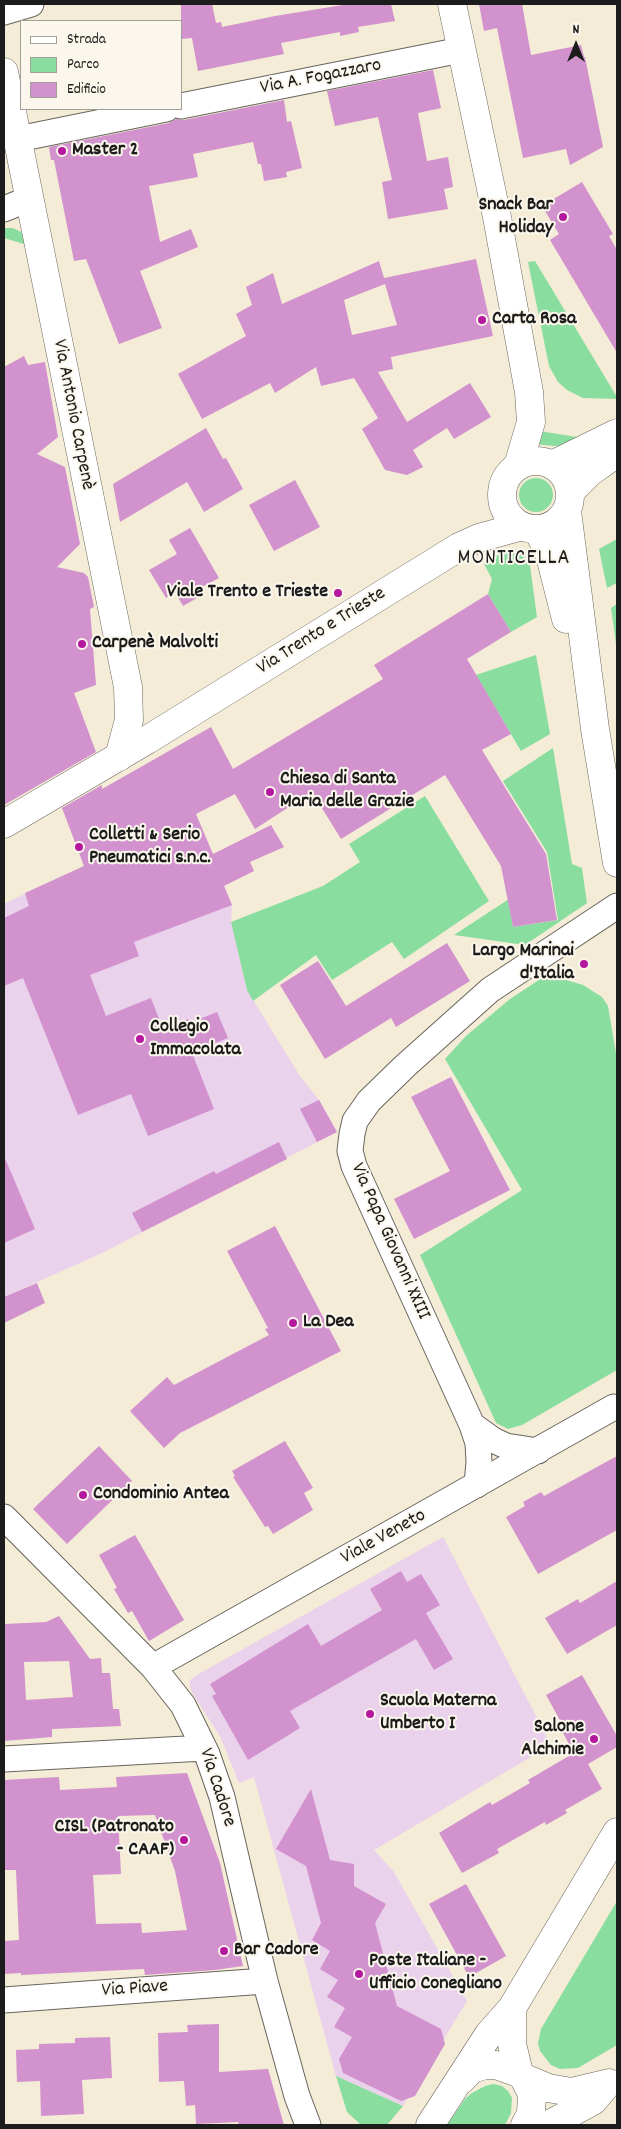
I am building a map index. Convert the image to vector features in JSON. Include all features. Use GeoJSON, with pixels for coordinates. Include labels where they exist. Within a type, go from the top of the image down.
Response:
{"type":"FeatureCollection","features":[{"type":"Feature","properties":{"kind":"street"},"geometry":{"type":"LineString","coordinates":[[4,12],[31,4]]}},
{"type":"Feature","properties":{"kind":"street","name":"Via Trento e Trieste"},"geometry":{"type":"LineString","coordinates":[[452,4],[496,217],[529,392],[531,422],[518,466],[510,473],[505,482],[502,491],[502,501],[459,547]]}},
{"type":"Feature","properties":{"kind":"street","name":"Via A. Fogazzaro"},"geometry":{"type":"LineString","coordinates":[[182,106],[461,50]]}},
{"type":"Feature","properties":{"kind":"street","name":"Via Antonio Carpenè"},"geometry":{"type":"LineString","coordinates":[[4,72],[128,687],[129,720],[119,756]]}},
{"type":"Feature","properties":{"kind":"street"},"geometry":{"type":"LineString","coordinates":[[18,139],[161,110]]}},
{"type":"Feature","properties":{"kind":"street"},"geometry":{"type":"LineString","coordinates":[[4,208],[29,199]]}},
{"type":"Feature","properties":{"kind":"street"},"geometry":{"type":"LineString","coordinates":[[552,465],[617,433]]}},
{"type":"Feature","properties":{"kind":"street","name":"Via Trento e Trieste"},"geometry":{"type":"LineString","coordinates":[[4,824],[185,716],[459,547],[479,538],[530,528],[550,527],[560,520],[568,502],[590,472],[617,453]]}},
{"type":"Feature","properties":{"kind":"street"},"geometry":{"type":"LineString","coordinates":[[518,466],[536,461],[552,465],[561,472],[567,482],[595,730],[617,863]]}},
{"type":"Feature","properties":{"kind":"street"},"geometry":{"type":"LineString","coordinates":[[502,501],[509,516],[530,528],[550,556],[595,730]]}},
{"type":"Feature","properties":{"kind":"street"},"geometry":{"type":"LineString","coordinates":[[128,687],[142,707],[152,712],[185,716]]}},
{"type":"Feature","properties":{"kind":"street","name":"Via Papa Giovanni XXIII"},"geometry":{"type":"LineString","coordinates":[[477,1485],[478,1443],[472,1425],[354,1166],[350,1151],[355,1121],[369,1101],[405,1066],[490,990],[617,906]]}},
{"type":"Feature","properties":{"kind":"street","name":"Viale Veneto"},"geometry":{"type":"LineString","coordinates":[[153,1666],[616,1406]]}},
{"type":"Feature","properties":{"kind":"street","name":"Via Papa Giovanni XXIII"},"geometry":{"type":"LineString","coordinates":[[472,1425],[492,1440],[506,1446],[538,1451]]}},
{"type":"Feature","properties":{"kind":"street","name":"Via Cadore"},"geometry":{"type":"LineString","coordinates":[[4,1517],[153,1666],[183,1705],[204,1748],[222,1797],[296,2096],[308,2125]]}},
{"type":"Feature","properties":{"kind":"street"},"geometry":{"type":"LineString","coordinates":[[4,1759],[204,1748]]}},
{"type":"Feature","properties":{"kind":"street"},"geometry":{"type":"LineString","coordinates":[[430,2125],[490,2034],[512,2008],[617,1832]]}},
{"type":"Feature","properties":{"kind":"street","name":"Via Piave"},"geometry":{"type":"LineString","coordinates":[[4,2000],[266,1981]]}},
{"type":"Feature","properties":{"kind":"street"},"geometry":{"type":"LineString","coordinates":[[512,2008],[513,2050],[521,2076],[532,2094],[533,2102],[531,2114],[525,2125]]}},
{"type":"Feature","properties":{"kind":"street"},"geometry":{"type":"LineString","coordinates":[[460,2082],[472,2069],[496,2064],[548,2088],[571,2092],[613,2081]]}},
{"type":"Feature","properties":{"kind":"street"},"geometry":{"type":"LineString","coordinates":[[548,2125],[592,2101],[613,2081]]}},
{"type":"Feature","properties":{"kind":"shaded area","name":"Collegio Immacolata"},"geometry":{"type":"Polygon","coordinates":[[[209,848],[232,905],[231,922],[247,990],[300,1076],[319,1100],[337,1132],[102,1253],[4,1297],[4,904],[69,873],[209,848]]]}},
{"type":"Feature","properties":{"kind":"shaded area","name":"Scuola Materna Umberto I"},"geometry":{"type":"Polygon","coordinates":[[[443,1537],[551,1745],[374,1850],[394,1872],[467,2001],[403,2106],[336,2076],[254,1777],[239,1783],[220,1736],[192,1693],[190,1680],[443,1537]]]}},
{"type":"Feature","properties":{"kind":"green space"},"geometry":{"type":"Polygon","coordinates":[[[4,228],[13,228],[21,232],[27,245],[4,238],[4,228]]]}},
{"type":"Feature","properties":{"kind":"green space"},"geometry":{"type":"Polygon","coordinates":[[[535,261],[617,399],[583,398],[567,390],[558,382],[549,366],[528,262],[535,261]]]}},
{"type":"Feature","properties":{"kind":"green space"},"geometry":{"type":"Polygon","coordinates":[[[539,431],[583,438],[569,445],[534,444],[539,431]]]}},
{"type":"Feature","properties":{"kind":"green space"},"geometry":{"type":"Polygon","coordinates":[[[536,478],[548,483],[553,495],[548,507],[536,512],[524,507],[519,495],[524,483],[536,478]]]}},
{"type":"Feature","properties":{"kind":"green space"},"geometry":{"type":"Polygon","coordinates":[[[617,539],[617,583],[607,588],[599,549],[617,539]]]}},
{"type":"Feature","properties":{"kind":"green space"},"geometry":{"type":"Polygon","coordinates":[[[511,551],[519,553],[530,566],[537,617],[511,632],[488,594],[492,579],[484,564],[498,555],[511,551]]]}},
{"type":"Feature","properties":{"kind":"green space"},"geometry":{"type":"Polygon","coordinates":[[[617,604],[617,651],[611,608],[617,604]]]}},
{"type":"Feature","properties":{"kind":"green space"},"geometry":{"type":"Polygon","coordinates":[[[536,655],[550,734],[521,751],[476,675],[536,655]]]}},
{"type":"Feature","properties":{"kind":"green space"},"geometry":{"type":"Polygon","coordinates":[[[553,748],[572,864],[582,868],[587,903],[525,945],[454,935],[509,899],[513,927],[558,920],[547,852],[503,781],[553,748]]]}},
{"type":"Feature","properties":{"kind":"green space"},"geometry":{"type":"Polygon","coordinates":[[[425,796],[489,901],[404,959],[392,942],[332,980],[316,955],[253,1001],[247,990],[231,922],[323,886],[360,862],[349,844],[425,796]]]}},
{"type":"Feature","properties":{"kind":"green space"},"geometry":{"type":"Polygon","coordinates":[[[556,977],[583,985],[602,997],[608,1006],[617,1059],[617,1370],[522,1425],[508,1429],[496,1423],[420,1255],[522,1190],[445,1059],[466,1036],[510,999],[542,978],[556,977]]]}},
{"type":"Feature","properties":{"kind":"green space"},"geometry":{"type":"Polygon","coordinates":[[[617,1901],[617,2045],[578,2068],[560,2069],[551,2065],[540,2051],[538,2043],[541,2029],[617,1901]]]}},
{"type":"Feature","properties":{"kind":"green space"},"geometry":{"type":"Polygon","coordinates":[[[336,2076],[403,2106],[387,2125],[361,2125],[347,2112],[336,2076]]]}},
{"type":"Feature","properties":{"kind":"green space"},"geometry":{"type":"Polygon","coordinates":[[[493,2084],[502,2086],[512,2098],[511,2113],[505,2125],[447,2125],[465,2099],[485,2086],[493,2084]]]}},
{"type":"Feature","properties":{"kind":"building"},"geometry":{"type":"Polygon","coordinates":[[[181,4],[212,4],[216,23],[221,22],[222,27],[349,4],[391,4],[395,21],[358,27],[359,32],[340,36],[340,32],[281,43],[284,54],[198,71],[192,38],[182,39],[181,4]]]}},
{"type":"Feature","properties":{"kind":"building"},"geometry":{"type":"Polygon","coordinates":[[[479,4],[522,4],[531,55],[581,45],[603,147],[570,165],[566,149],[523,158],[497,28],[484,31],[479,4]]]}},
{"type":"Feature","properties":{"kind":"building"},"geometry":{"type":"Polygon","coordinates":[[[433,70],[441,108],[418,113],[427,161],[448,157],[453,187],[444,189],[448,209],[388,219],[382,182],[392,180],[378,117],[335,126],[327,91],[433,70]]]}},
{"type":"Feature","properties":{"kind":"building"},"geometry":{"type":"Polygon","coordinates":[[[284,100],[287,122],[291,121],[302,168],[286,172],[287,177],[264,181],[261,164],[258,164],[253,142],[193,154],[198,177],[149,186],[160,242],[191,229],[198,247],[140,271],[162,328],[119,344],[86,259],[74,261],[54,160],[51,160],[49,147],[169,123],[176,119],[184,120],[284,100]]]}},
{"type":"Feature","properties":{"kind":"building"},"geometry":{"type":"Polygon","coordinates":[[[582,182],[613,234],[609,236],[617,250],[617,353],[550,240],[559,234],[542,206],[582,182]]]}},
{"type":"Feature","properties":{"kind":"building"},"geometry":{"type":"Polygon","coordinates":[[[476,259],[493,336],[391,357],[393,369],[378,372],[407,422],[470,383],[491,417],[454,439],[447,428],[413,450],[423,467],[407,475],[385,470],[362,429],[378,418],[354,378],[321,386],[316,367],[275,393],[270,383],[202,419],[178,374],[246,336],[236,314],[252,305],[246,287],[273,273],[282,304],[379,261],[384,278],[476,259]],[[385,284],[344,300],[352,335],[397,325],[385,284]]]}},
{"type":"Feature","properties":{"kind":"building"},"geometry":{"type":"Polygon","coordinates":[[[24,356],[28,365],[45,362],[58,437],[37,454],[65,467],[80,544],[57,567],[84,573],[88,577],[94,607],[90,609],[96,685],[74,693],[96,752],[4,805],[4,367],[24,356]]]}},
{"type":"Feature","properties":{"kind":"building"},"geometry":{"type":"Polygon","coordinates":[[[206,428],[223,459],[226,458],[243,489],[204,512],[187,482],[120,522],[113,484],[206,428]]]}},
{"type":"Feature","properties":{"kind":"building"},"geometry":{"type":"Polygon","coordinates":[[[295,480],[320,527],[274,551],[249,505],[295,480]]]}},
{"type":"Feature","properties":{"kind":"building"},"geometry":{"type":"Polygon","coordinates":[[[190,528],[219,578],[200,588],[204,594],[183,606],[175,592],[166,598],[149,570],[177,554],[169,540],[190,528]]]}},
{"type":"Feature","properties":{"kind":"building"},"geometry":{"type":"Polygon","coordinates":[[[488,594],[511,632],[467,659],[511,734],[482,750],[546,854],[557,920],[513,927],[501,866],[445,775],[341,839],[312,792],[255,829],[235,794],[196,814],[213,854],[271,825],[284,847],[250,862],[254,871],[224,886],[232,905],[134,942],[139,956],[90,975],[106,1016],[151,998],[163,1029],[188,1019],[190,1023],[217,1012],[228,1038],[192,1053],[214,1109],[148,1136],[131,1094],[78,1115],[23,978],[4,986],[4,918],[29,906],[25,893],[84,866],[62,808],[102,785],[102,789],[211,727],[233,769],[383,679],[374,665],[488,594]]]}},
{"type":"Feature","properties":{"kind":"building"},"geometry":{"type":"Polygon","coordinates":[[[447,943],[470,981],[396,1027],[391,1018],[325,1059],[280,985],[318,961],[346,1006],[447,943]]]}},
{"type":"Feature","properties":{"kind":"building"},"geometry":{"type":"Polygon","coordinates":[[[451,1077],[510,1190],[414,1239],[394,1199],[450,1171],[411,1097],[451,1077]]]}},
{"type":"Feature","properties":{"kind":"building"},"geometry":{"type":"Polygon","coordinates":[[[319,1100],[337,1132],[317,1142],[300,1109],[319,1100]]]}},
{"type":"Feature","properties":{"kind":"building"},"geometry":{"type":"Polygon","coordinates":[[[279,1142],[287,1159],[142,1232],[132,1213],[214,1171],[216,1174],[279,1142]]]}},
{"type":"Feature","properties":{"kind":"building"},"geometry":{"type":"Polygon","coordinates":[[[4,1156],[35,1229],[4,1243],[4,1156]]]}},
{"type":"Feature","properties":{"kind":"building"},"geometry":{"type":"Polygon","coordinates":[[[275,1226],[341,1351],[180,1433],[164,1448],[130,1411],[167,1377],[174,1385],[269,1335],[265,1329],[268,1328],[227,1251],[275,1226]]]}},
{"type":"Feature","properties":{"kind":"building"},"geometry":{"type":"Polygon","coordinates":[[[37,1283],[45,1303],[4,1323],[4,1297],[37,1283]]]}},
{"type":"Feature","properties":{"kind":"building"},"geometry":{"type":"Polygon","coordinates":[[[285,1441],[313,1488],[304,1493],[313,1510],[273,1534],[268,1526],[265,1527],[233,1477],[235,1476],[232,1471],[285,1441]]]}},
{"type":"Feature","properties":{"kind":"building","name":"Condominio Antea"},"geometry":{"type":"Polygon","coordinates":[[[99,1446],[132,1481],[67,1544],[33,1509],[99,1446]]]}},
{"type":"Feature","properties":{"kind":"building"},"geometry":{"type":"Polygon","coordinates":[[[617,1456],[617,1530],[538,1574],[506,1517],[525,1506],[523,1502],[541,1492],[544,1496],[617,1456]]]}},
{"type":"Feature","properties":{"kind":"building"},"geometry":{"type":"Polygon","coordinates":[[[135,1535],[184,1620],[149,1641],[132,1611],[128,1613],[114,1589],[117,1588],[99,1555],[135,1535]]]}},
{"type":"Feature","properties":{"kind":"building"},"geometry":{"type":"Polygon","coordinates":[[[401,1571],[407,1582],[421,1574],[440,1605],[426,1613],[453,1659],[434,1670],[416,1639],[290,1711],[300,1728],[248,1760],[212,1696],[216,1694],[210,1684],[308,1624],[321,1646],[382,1610],[370,1589],[401,1571]]]}},
{"type":"Feature","properties":{"kind":"building"},"geometry":{"type":"Polygon","coordinates":[[[617,1581],[617,1625],[567,1654],[545,1618],[578,1599],[580,1603],[617,1581]]]}},
{"type":"Feature","properties":{"kind":"building"},"geometry":{"type":"Polygon","coordinates":[[[59,1616],[90,1659],[101,1658],[102,1673],[110,1673],[113,1709],[119,1709],[121,1726],[52,1729],[52,1737],[4,1741],[4,1624],[46,1622],[59,1616]],[[69,1661],[24,1662],[26,1700],[73,1697],[69,1661]]]}},
{"type":"Feature","properties":{"kind":"building"},"geometry":{"type":"Polygon","coordinates":[[[582,1675],[617,1736],[617,1747],[588,1764],[602,1789],[565,1810],[567,1813],[546,1825],[545,1822],[497,1849],[499,1853],[462,1873],[439,1833],[490,1802],[492,1805],[530,1783],[528,1780],[574,1753],[558,1724],[561,1722],[546,1695],[582,1675]]]}},
{"type":"Feature","properties":{"kind":"building"},"geometry":{"type":"Polygon","coordinates":[[[187,1773],[220,1863],[243,1966],[145,1975],[144,1969],[21,1975],[21,1973],[4,1974],[4,1941],[19,1940],[16,1870],[4,1870],[4,1780],[59,1777],[60,1790],[117,1787],[116,1777],[187,1773]],[[155,1815],[118,1816],[121,1874],[93,1875],[96,1924],[141,1923],[142,1933],[187,1930],[175,1871],[155,1815]]]}},
{"type":"Feature","properties":{"kind":"building","name":"Poste Italiane - Ufficio Conegliano"},"geometry":{"type":"Polygon","coordinates":[[[311,1789],[330,1860],[354,1864],[354,1886],[386,1904],[375,1923],[397,2006],[441,2029],[445,2044],[415,2096],[401,2101],[343,2073],[339,2059],[352,2037],[334,2027],[345,2008],[327,1997],[338,1980],[320,1969],[330,1951],[312,1940],[321,1923],[306,1866],[276,1849],[311,1789]]]}},
{"type":"Feature","properties":{"kind":"building"},"geometry":{"type":"Polygon","coordinates":[[[466,1884],[506,1956],[469,1977],[429,1904],[466,1884]]]}},
{"type":"Feature","properties":{"kind":"building"},"geometry":{"type":"Polygon","coordinates":[[[219,2024],[219,2072],[268,2069],[284,2125],[239,2125],[238,2122],[196,2124],[195,2105],[186,2106],[184,2081],[159,2082],[158,2033],[188,2032],[187,2025],[219,2024]]]}},
{"type":"Feature","properties":{"kind":"building"},"geometry":{"type":"Polygon","coordinates":[[[110,2037],[112,2078],[82,2080],[84,2114],[41,2116],[40,2081],[17,2082],[16,2050],[39,2049],[39,2044],[75,2043],[75,2038],[110,2037]]]}},
{"type":"Feature","properties":{"kind":"place","name":"Master 2"},"geometry":{"type":"Point","coordinates":[62,151]}},
{"type":"Feature","properties":{"kind":"place","name":"Snack Bar Holiday"},"geometry":{"type":"Point","coordinates":[563,217]}},
{"type":"Feature","properties":{"kind":"place","name":"Carta Rosa"},"geometry":{"type":"Point","coordinates":[482,320]}},
{"type":"Feature","properties":{"kind":"place","name":"Viale Trento e Trieste"},"geometry":{"type":"Point","coordinates":[338,593]}},
{"type":"Feature","properties":{"kind":"place","name":"Carpenè Malvolti"},"geometry":{"type":"Point","coordinates":[82,644]}},
{"type":"Feature","properties":{"kind":"place","name":"Chiesa di Santa Maria delle Grazie"},"geometry":{"type":"Point","coordinates":[270,792]}},
{"type":"Feature","properties":{"kind":"place","name":"Colletti & Serio Pneumatici s.n.c."},"geometry":{"type":"Point","coordinates":[79,847]}},
{"type":"Feature","properties":{"kind":"place","name":"Largo Marinai d'Italia"},"geometry":{"type":"Point","coordinates":[584,964]}},
{"type":"Feature","properties":{"kind":"place","name":"Collegio Immacolata"},"geometry":{"type":"Point","coordinates":[140,1039]}},
{"type":"Feature","properties":{"kind":"place","name":"La Dea"},"geometry":{"type":"Point","coordinates":[293,1323]}},
{"type":"Feature","properties":{"kind":"place","name":"Condominio Antea"},"geometry":{"type":"Point","coordinates":[83,1495]}},
{"type":"Feature","properties":{"kind":"place","name":"Scuola Materna Umberto I"},"geometry":{"type":"Point","coordinates":[370,1714]}},
{"type":"Feature","properties":{"kind":"place","name":"Salone Alchimie"},"geometry":{"type":"Point","coordinates":[594,1739]}},
{"type":"Feature","properties":{"kind":"place","name":"CISL (Patronato - CAAF)"},"geometry":{"type":"Point","coordinates":[184,1840]}},
{"type":"Feature","properties":{"kind":"place","name":"Bar Cadore"},"geometry":{"type":"Point","coordinates":[224,1951]}},
{"type":"Feature","properties":{"kind":"place","name":"Poste Italiane - Ufficio Conegliano"},"geometry":{"type":"Point","coordinates":[359,1974]}},
{"type":"Feature","properties":{"kind":"district","name":"MONTICELLA"},"geometry":{"type":"Point","coordinates":[514,560]}}]}
